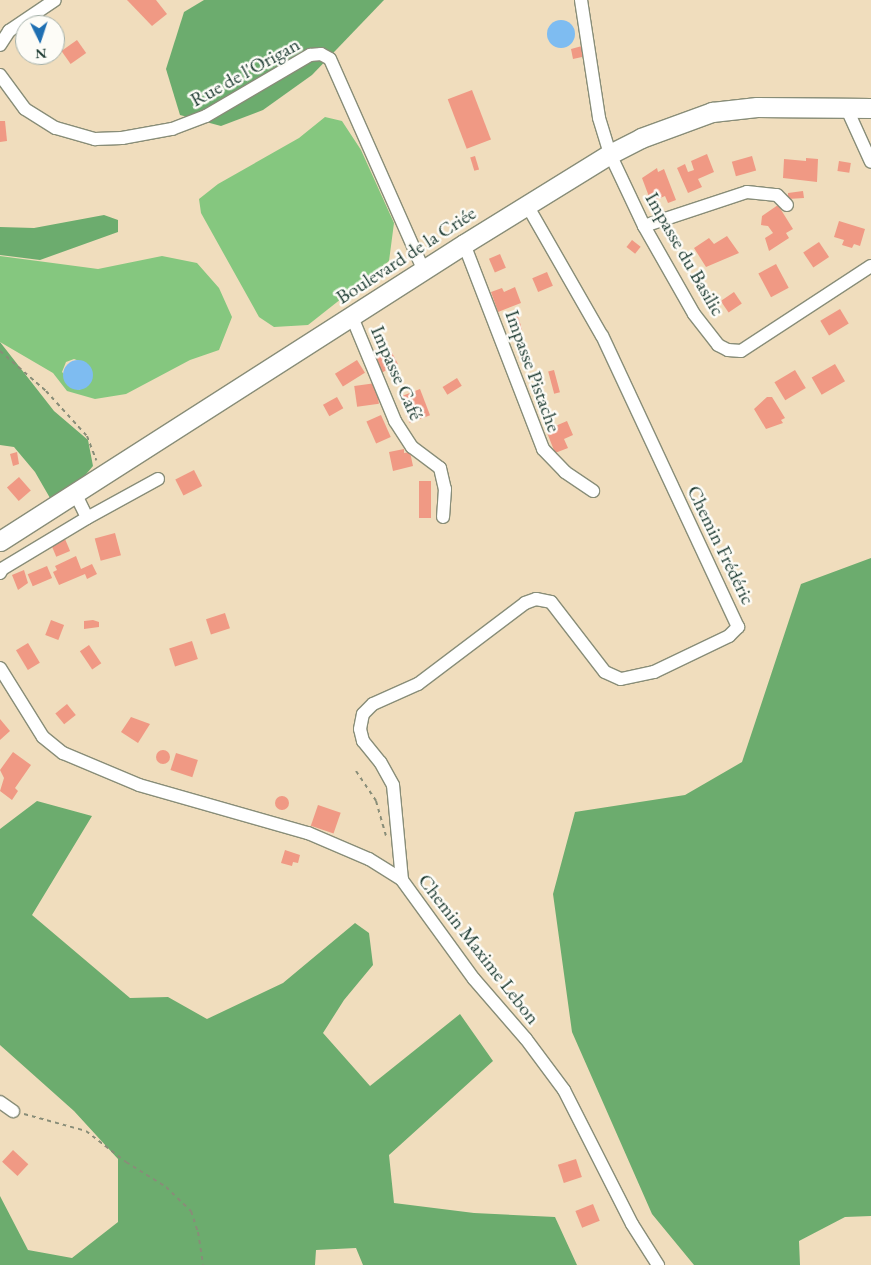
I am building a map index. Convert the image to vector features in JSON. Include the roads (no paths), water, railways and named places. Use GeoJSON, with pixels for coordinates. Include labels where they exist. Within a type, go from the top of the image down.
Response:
{"type":"FeatureCollection","features":[{"type":"Feature","properties":{"kind":"main road","name":"Boulevard de la Criée"},"geometry":{"type":"LineString","coordinates":[[0,541],[76,495],[424,272],[464,244],[610,154],[674,125],[712,112],[757,107],[871,108]]}},
{"type":"Feature","properties":{"kind":"street"},"geometry":{"type":"LineString","coordinates":[[0,45],[9,31],[55,0]]}},
{"type":"Feature","properties":{"kind":"street","name":"Impasse du Basilic"},"geometry":{"type":"LineString","coordinates":[[581,0],[599,118],[610,154],[644,226],[694,314],[718,345],[728,350],[742,351],[871,266]]}},
{"type":"Feature","properties":{"kind":"street","name":"Rue de l'Origan"},"geometry":{"type":"LineString","coordinates":[[0,75],[25,108],[56,128],[95,139],[122,138],[157,133],[206,116],[310,55],[321,54],[330,59],[424,272]]}},
{"type":"Feature","properties":{"kind":"street"},"geometry":{"type":"LineString","coordinates":[[846,107],[871,162]]}},
{"type":"Feature","properties":{"kind":"street"},"geometry":{"type":"LineString","coordinates":[[644,226],[747,192],[777,195],[787,205]]}},
{"type":"Feature","properties":{"kind":"street","name":"Chemin Frédéric"},"geometry":{"type":"LineString","coordinates":[[402,880],[393,785],[380,762],[363,741],[360,729],[363,714],[373,704],[418,684],[518,609],[536,599],[551,602],[605,672],[621,679],[654,672],[729,636],[738,628],[602,336],[527,205]]}},
{"type":"Feature","properties":{"kind":"street","name":"Impasse Pistache"},"geometry":{"type":"LineString","coordinates":[[464,244],[543,449],[565,472],[593,491]]}},
{"type":"Feature","properties":{"kind":"street","name":"Impasse Café"},"geometry":{"type":"LineString","coordinates":[[352,317],[395,421],[412,447],[440,468],[445,489],[444,517]]}},
{"type":"Feature","properties":{"kind":"street"},"geometry":{"type":"LineString","coordinates":[[0,573],[2,568],[158,479]]}},
{"type":"Feature","properties":{"kind":"street"},"geometry":{"type":"LineString","coordinates":[[76,495],[87,518]]}},
{"type":"Feature","properties":{"kind":"street","name":"Chemin Maxime Lebon"},"geometry":{"type":"LineString","coordinates":[[0,668],[43,738],[63,753],[139,785],[308,833],[369,859],[402,880],[474,979],[526,1039],[564,1090],[632,1224],[658,1265]]}},
{"type":"Feature","properties":{"kind":"street"},"geometry":{"type":"LineString","coordinates":[[0,1102],[13,1111]]}},
{"type":"Feature","properties":{"kind":"water"},"geometry":{"type":"Polygon","coordinates":[[[561,20],[571,24],[575,34],[571,44],[561,48],[551,44],[547,34],[551,24],[561,20]]]}},
{"type":"Feature","properties":{"kind":"water"},"geometry":{"type":"Polygon","coordinates":[[[78,360],[89,364],[93,375],[89,386],[78,390],[67,386],[63,375],[67,364],[78,360]]]}}]}
